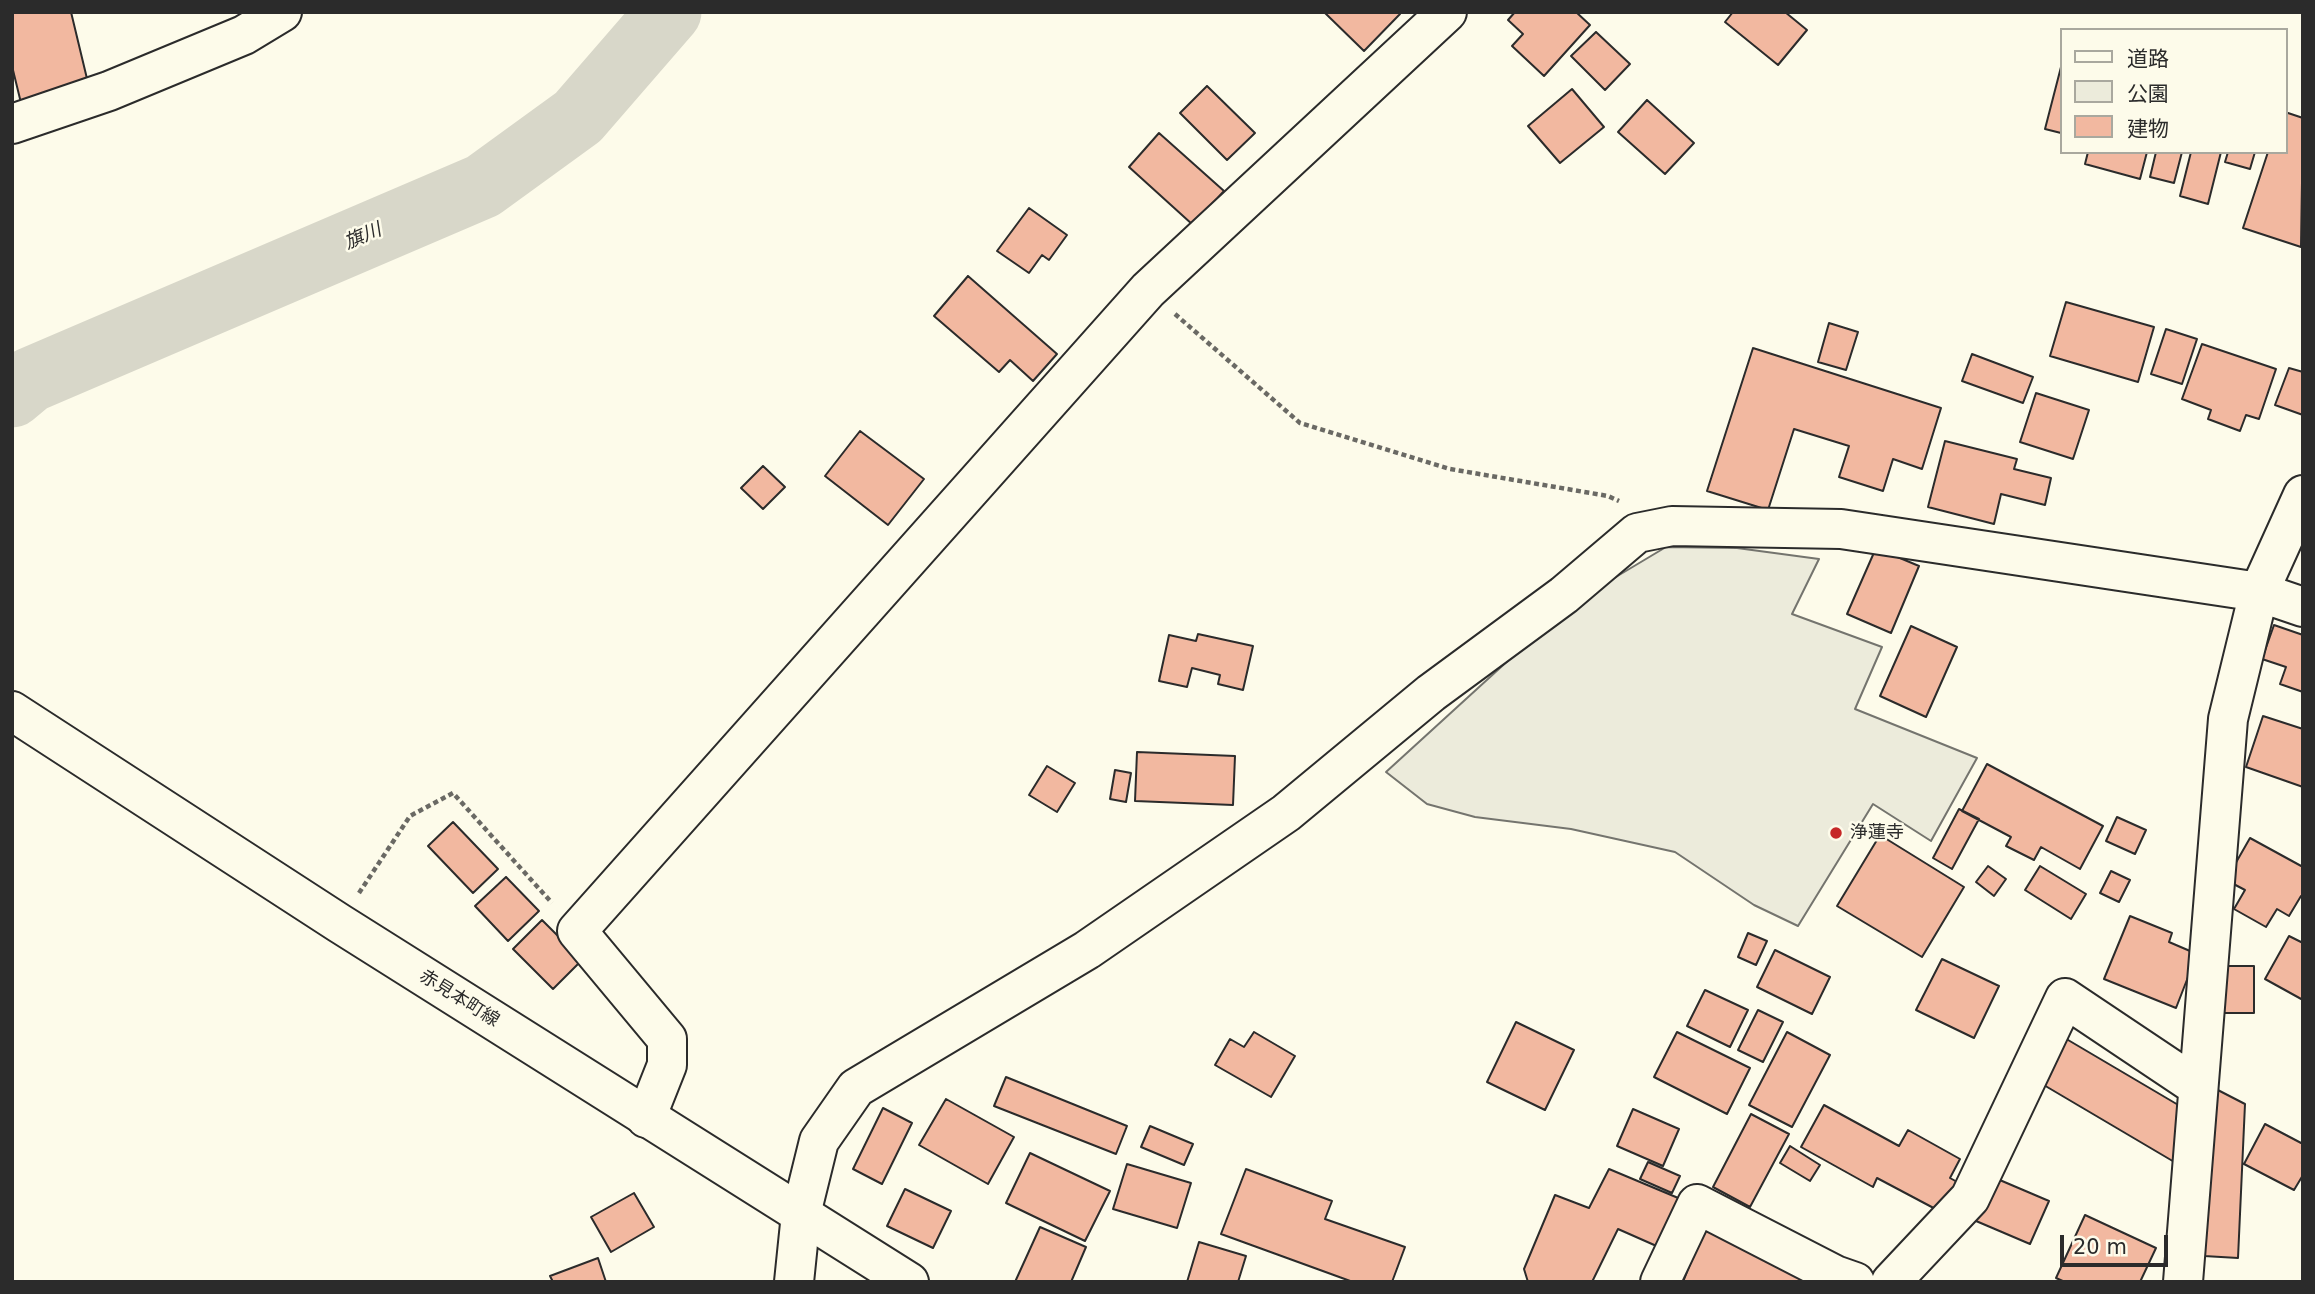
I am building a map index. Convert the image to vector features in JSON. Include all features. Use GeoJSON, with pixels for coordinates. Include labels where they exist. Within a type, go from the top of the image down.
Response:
{"type":"FeatureCollection","features":[{"type":"Feature","properties":{"kind":"street"},"geometry":{"type":"LineString","coordinates":[[12,124],[109,91],[233,39],[282,12]]}},
{"type":"Feature","properties":{"kind":"street"},"geometry":{"type":"LineString","coordinates":[[646,1118],[667,1066],[667,1039],[577,931],[1148,290],[1447,12]]}},
{"type":"Feature","properties":{"kind":"street"},"geometry":{"type":"LineString","coordinates":[[2183,1282],[2228,719],[2259,592],[2303,495]]}},
{"type":"Feature","properties":{"kind":"street"},"geometry":{"type":"LineString","coordinates":[[794,1282],[801,1214],[819,1141],[856,1088],[1087,950],[1286,813],[1431,693],[1564,595],[1637,533],[1672,526],[1841,529],[2259,592],[2303,607]]}},
{"type":"Feature","properties":{"kind":"street","name":"赤見本町線"},"geometry":{"type":"LineString","coordinates":[[12,711],[339,923],[909,1282]]}},
{"type":"Feature","properties":{"kind":"street"},"geometry":{"type":"LineString","coordinates":[[1891,1282],[1970,1198],[2065,998],[2198,1087]]}},
{"type":"Feature","properties":{"kind":"street"},"geometry":{"type":"LineString","coordinates":[[1660,1282],[1697,1204],[1835,1275],[1855,1282]]}},
{"type":"Feature","properties":{"kind":"path"},"geometry":{"type":"LineString","coordinates":[[1148,290],[1300,424],[1450,469],[1608,496],[1672,526]]}},
{"type":"Feature","properties":{"kind":"path"},"geometry":{"type":"LineString","coordinates":[[339,923],[411,816],[453,793],[577,931]]}},
{"type":"Feature","properties":{"kind":"green space"},"geometry":{"type":"Polygon","coordinates":[[[1666,547],[1737,548],[1819,559],[1792,614],[1882,647],[1855,709],[1977,758],[1931,841],[1873,804],[1798,926],[1754,905],[1675,852],[1571,829],[1475,817],[1427,804],[1386,772],[1569,605],[1666,547]]]}},
{"type":"Feature","properties":{"kind":"building"},"geometry":{"type":"Polygon","coordinates":[[[12,12],[71,12],[89,87],[21,103],[12,66],[12,12]]]}},
{"type":"Feature","properties":{"kind":"building"},"geometry":{"type":"Polygon","coordinates":[[[1324,12],[1398,12],[1400,14],[1364,51],[1324,12]]]}},
{"type":"Feature","properties":{"kind":"building"},"geometry":{"type":"Polygon","coordinates":[[[1515,12],[1576,12],[1590,25],[1544,76],[1512,46],[1523,34],[1508,20],[1515,12]]]}},
{"type":"Feature","properties":{"kind":"building"},"geometry":{"type":"Polygon","coordinates":[[[1733,12],[1785,12],[1807,30],[1778,65],[1725,22],[1733,12]]]}},
{"type":"Feature","properties":{"kind":"building"},"geometry":{"type":"Polygon","coordinates":[[[1596,32],[1630,64],[1605,90],[1571,56],[1596,32]]]}},
{"type":"Feature","properties":{"kind":"building"},"geometry":{"type":"Polygon","coordinates":[[[2060,71],[2060,133],[2045,129],[2060,71]]]}},
{"type":"Feature","properties":{"kind":"building"},"geometry":{"type":"Polygon","coordinates":[[[1207,86],[1255,133],[1227,160],[1180,113],[1207,86]]]}},
{"type":"Feature","properties":{"kind":"building"},"geometry":{"type":"Polygon","coordinates":[[[1572,89],[1604,127],[1560,163],[1528,126],[1572,89]]]}},
{"type":"Feature","properties":{"kind":"building"},"geometry":{"type":"Polygon","coordinates":[[[1647,100],[1694,143],[1665,174],[1618,132],[1647,100]]]}},
{"type":"Feature","properties":{"kind":"building"},"geometry":{"type":"Polygon","coordinates":[[[2287,113],[2303,118],[2301,247],[2243,228],[2267,154],[2287,154],[2287,113]]]}},
{"type":"Feature","properties":{"kind":"building"},"geometry":{"type":"Polygon","coordinates":[[[1159,133],[1224,191],[1193,225],[1129,167],[1159,133]]]}},
{"type":"Feature","properties":{"kind":"building"},"geometry":{"type":"Polygon","coordinates":[[[2088,154],[2146,154],[2140,179],[2085,164],[2088,154]]]}},
{"type":"Feature","properties":{"kind":"building"},"geometry":{"type":"Polygon","coordinates":[[[2156,154],[2181,154],[2174,183],[2150,177],[2156,154]]]}},
{"type":"Feature","properties":{"kind":"building"},"geometry":{"type":"Polygon","coordinates":[[[2190,154],[2220,154],[2208,204],[2180,196],[2190,154]]]}},
{"type":"Feature","properties":{"kind":"building"},"geometry":{"type":"Polygon","coordinates":[[[2227,154],[2254,154],[2250,169],[2225,162],[2227,154]]]}},
{"type":"Feature","properties":{"kind":"building"},"geometry":{"type":"Polygon","coordinates":[[[1029,208],[1067,235],[1049,260],[1042,255],[1029,273],[997,251],[1029,208]]]}},
{"type":"Feature","properties":{"kind":"building"},"geometry":{"type":"Polygon","coordinates":[[[968,276],[1057,354],[1033,381],[1010,360],[999,372],[934,316],[968,276]]]}},
{"type":"Feature","properties":{"kind":"building"},"geometry":{"type":"Polygon","coordinates":[[[2066,302],[2154,327],[2138,382],[2050,356],[2066,302]]]}},
{"type":"Feature","properties":{"kind":"building"},"geometry":{"type":"Polygon","coordinates":[[[1829,323],[1858,332],[1846,370],[1818,362],[1829,323]]]}},
{"type":"Feature","properties":{"kind":"building"},"geometry":{"type":"Polygon","coordinates":[[[2166,329],[2197,339],[2182,384],[2151,374],[2166,329]]]}},
{"type":"Feature","properties":{"kind":"building"},"geometry":{"type":"Polygon","coordinates":[[[2202,344],[2276,369],[2259,419],[2246,415],[2240,431],[2208,419],[2211,410],[2182,399],[2202,344]]]}},
{"type":"Feature","properties":{"kind":"building"},"geometry":{"type":"Polygon","coordinates":[[[1753,348],[1941,408],[1922,469],[1893,459],[1883,491],[1839,477],[1849,446],[1794,429],[1768,510],[1707,491],[1753,348]]]}},
{"type":"Feature","properties":{"kind":"building"},"geometry":{"type":"Polygon","coordinates":[[[1972,354],[2033,377],[2023,403],[1962,381],[1972,354]]]}},
{"type":"Feature","properties":{"kind":"building"},"geometry":{"type":"Polygon","coordinates":[[[2289,368],[2303,372],[2303,415],[2275,405],[2289,368]]]}},
{"type":"Feature","properties":{"kind":"building"},"geometry":{"type":"Polygon","coordinates":[[[2036,393],[2089,410],[2073,459],[2020,442],[2036,393]]]}},
{"type":"Feature","properties":{"kind":"building"},"geometry":{"type":"Polygon","coordinates":[[[860,431],[924,479],[888,525],[825,476],[860,431]]]}},
{"type":"Feature","properties":{"kind":"building"},"geometry":{"type":"Polygon","coordinates":[[[1945,441],[2017,459],[2014,469],[2051,478],[2045,505],[2001,494],[1994,524],[1928,507],[1945,441]]]}},
{"type":"Feature","properties":{"kind":"building"},"geometry":{"type":"Polygon","coordinates":[[[763,466],[785,487],[763,509],[741,488],[763,466]]]}},
{"type":"Feature","properties":{"kind":"building"},"geometry":{"type":"Polygon","coordinates":[[[1876,548],[1919,566],[1891,633],[1847,614],[1876,548]]]}},
{"type":"Feature","properties":{"kind":"building"},"geometry":{"type":"Polygon","coordinates":[[[2274,625],[2303,635],[2303,692],[2280,684],[2286,667],[2262,659],[2274,625]]]}},
{"type":"Feature","properties":{"kind":"building"},"geometry":{"type":"Polygon","coordinates":[[[1911,626],[1957,647],[1926,717],[1880,696],[1911,626]]]}},
{"type":"Feature","properties":{"kind":"building"},"geometry":{"type":"Polygon","coordinates":[[[1198,634],[1253,646],[1243,690],[1218,684],[1220,675],[1192,668],[1187,687],[1159,681],[1169,635],[1196,641],[1198,634]]]}},
{"type":"Feature","properties":{"kind":"building"},"geometry":{"type":"Polygon","coordinates":[[[2263,716],[2303,729],[2303,787],[2246,767],[2263,716]]]}},
{"type":"Feature","properties":{"kind":"building"},"geometry":{"type":"Polygon","coordinates":[[[1137,752],[1235,756],[1233,805],[1135,801],[1137,752]]]}},
{"type":"Feature","properties":{"kind":"building"},"geometry":{"type":"Polygon","coordinates":[[[1987,764],[2103,826],[2080,869],[2041,847],[2034,860],[2006,846],[2011,837],[1962,811],[1987,764]]]}},
{"type":"Feature","properties":{"kind":"building"},"geometry":{"type":"Polygon","coordinates":[[[1047,766],[1075,783],[1057,812],[1029,795],[1047,766]]]}},
{"type":"Feature","properties":{"kind":"building"},"geometry":{"type":"Polygon","coordinates":[[[1115,770],[1131,773],[1126,802],[1110,799],[1115,770]]]}},
{"type":"Feature","properties":{"kind":"building"},"geometry":{"type":"Polygon","coordinates":[[[1959,809],[1979,819],[1952,869],[1933,858],[1959,809]]]}},
{"type":"Feature","properties":{"kind":"building"},"geometry":{"type":"Polygon","coordinates":[[[2117,817],[2146,830],[2135,854],[2106,841],[2117,817]]]}},
{"type":"Feature","properties":{"kind":"building"},"geometry":{"type":"Polygon","coordinates":[[[453,822],[498,869],[473,893],[428,846],[453,822]]]}},
{"type":"Feature","properties":{"kind":"building"},"geometry":{"type":"Polygon","coordinates":[[[1880,835],[1964,887],[1922,957],[1837,906],[1880,835]]]}},
{"type":"Feature","properties":{"kind":"building"},"geometry":{"type":"Polygon","coordinates":[[[2250,838],[2303,867],[2303,897],[2301,896],[2289,916],[2277,909],[2266,927],[2234,909],[2245,890],[2226,880],[2250,838]]]}},
{"type":"Feature","properties":{"kind":"building"},"geometry":{"type":"Polygon","coordinates":[[[1988,866],[2006,879],[1994,896],[1976,882],[1988,866]]]}},
{"type":"Feature","properties":{"kind":"building"},"geometry":{"type":"Polygon","coordinates":[[[2040,866],[2086,894],[2071,919],[2025,890],[2040,866]]]}},
{"type":"Feature","properties":{"kind":"building"},"geometry":{"type":"Polygon","coordinates":[[[2111,871],[2130,880],[2119,902],[2100,893],[2111,871]]]}},
{"type":"Feature","properties":{"kind":"building"},"geometry":{"type":"Polygon","coordinates":[[[506,877],[539,911],[508,941],[475,906],[506,877]]]}},
{"type":"Feature","properties":{"kind":"building"},"geometry":{"type":"Polygon","coordinates":[[[2130,916],[2172,933],[2169,942],[2197,954],[2176,1008],[2104,979],[2130,916]]]}},
{"type":"Feature","properties":{"kind":"building"},"geometry":{"type":"Polygon","coordinates":[[[542,920],[582,960],[553,989],[513,949],[542,920]]]}},
{"type":"Feature","properties":{"kind":"building"},"geometry":{"type":"Polygon","coordinates":[[[1748,933],[1767,941],[1756,965],[1738,957],[1748,933]]]}},
{"type":"Feature","properties":{"kind":"building"},"geometry":{"type":"Polygon","coordinates":[[[2289,936],[2303,943],[2303,1000],[2265,979],[2289,936]]]}},
{"type":"Feature","properties":{"kind":"building"},"geometry":{"type":"Polygon","coordinates":[[[1775,950],[1830,977],[1812,1014],[1757,987],[1775,950]]]}},
{"type":"Feature","properties":{"kind":"building"},"geometry":{"type":"Polygon","coordinates":[[[1942,959],[1999,986],[1974,1038],[1916,1010],[1942,959]]]}},
{"type":"Feature","properties":{"kind":"building"},"geometry":{"type":"Polygon","coordinates":[[[2224,966],[2254,966],[2254,1013],[2224,1013],[2224,966]]]}},
{"type":"Feature","properties":{"kind":"building"},"geometry":{"type":"Polygon","coordinates":[[[1705,990],[1748,1010],[1730,1047],[1687,1026],[1705,990]]]}},
{"type":"Feature","properties":{"kind":"building"},"geometry":{"type":"Polygon","coordinates":[[[1758,1010],[1783,1022],[1763,1062],[1738,1050],[1758,1010]]]}},
{"type":"Feature","properties":{"kind":"building"},"geometry":{"type":"Polygon","coordinates":[[[1516,1022],[1574,1050],[1545,1110],[1487,1082],[1516,1022]]]}},
{"type":"Feature","properties":{"kind":"building"},"geometry":{"type":"Polygon","coordinates":[[[1254,1032],[1295,1056],[1271,1097],[1215,1065],[1230,1039],[1244,1047],[1254,1032]]]}},
{"type":"Feature","properties":{"kind":"building"},"geometry":{"type":"Polygon","coordinates":[[[1677,1032],[1750,1068],[1727,1114],[1654,1077],[1677,1032]]]}},
{"type":"Feature","properties":{"kind":"building"},"geometry":{"type":"Polygon","coordinates":[[[1787,1032],[1830,1055],[1792,1127],[1749,1105],[1787,1032]]]}},
{"type":"Feature","properties":{"kind":"building"},"geometry":{"type":"Polygon","coordinates":[[[2063,1037],[2180,1106],[2176,1163],[2037,1081],[2063,1037]]]}},
{"type":"Feature","properties":{"kind":"building"},"geometry":{"type":"Polygon","coordinates":[[[1006,1077],[1127,1126],[1116,1154],[994,1106],[1006,1077]]]}},
{"type":"Feature","properties":{"kind":"building"},"geometry":{"type":"Polygon","coordinates":[[[2212,1087],[2245,1104],[2238,1258],[2204,1256],[2212,1087]]]}},
{"type":"Feature","properties":{"kind":"building"},"geometry":{"type":"Polygon","coordinates":[[[946,1099],[1014,1137],[988,1184],[919,1145],[946,1099]]]}},
{"type":"Feature","properties":{"kind":"building"},"geometry":{"type":"Polygon","coordinates":[[[1824,1105],[1899,1146],[1908,1130],[1960,1159],[1950,1178],[1959,1183],[1943,1213],[1877,1178],[1873,1187],[1801,1147],[1824,1105]]]}},
{"type":"Feature","properties":{"kind":"building"},"geometry":{"type":"Polygon","coordinates":[[[883,1108],[912,1123],[882,1184],[853,1169],[883,1108]]]}},
{"type":"Feature","properties":{"kind":"building"},"geometry":{"type":"Polygon","coordinates":[[[1633,1109],[1679,1129],[1663,1166],[1617,1146],[1633,1109]]]}},
{"type":"Feature","properties":{"kind":"building"},"geometry":{"type":"Polygon","coordinates":[[[1751,1114],[1789,1134],[1750,1207],[1713,1187],[1751,1114]]]}},
{"type":"Feature","properties":{"kind":"building"},"geometry":{"type":"Polygon","coordinates":[[[2265,1124],[2303,1144],[2303,1175],[2294,1190],[2244,1164],[2265,1124]]]}},
{"type":"Feature","properties":{"kind":"building"},"geometry":{"type":"Polygon","coordinates":[[[1150,1126],[1193,1144],[1184,1165],[1141,1147],[1150,1126]]]}},
{"type":"Feature","properties":{"kind":"building"},"geometry":{"type":"Polygon","coordinates":[[[1790,1146],[1820,1165],[1810,1181],[1780,1163],[1790,1146]]]}},
{"type":"Feature","properties":{"kind":"building"},"geometry":{"type":"Polygon","coordinates":[[[1030,1153],[1110,1191],[1085,1241],[1006,1203],[1030,1153]]]}},
{"type":"Feature","properties":{"kind":"building"},"geometry":{"type":"Polygon","coordinates":[[[1648,1162],[1680,1176],[1672,1193],[1640,1179],[1648,1162]]]}},
{"type":"Feature","properties":{"kind":"building"},"geometry":{"type":"Polygon","coordinates":[[[1127,1164],[1191,1183],[1177,1228],[1113,1209],[1127,1164]]]}},
{"type":"Feature","properties":{"kind":"building"},"geometry":{"type":"Polygon","coordinates":[[[1246,1169],[1332,1201],[1325,1219],[1405,1247],[1392,1282],[1353,1282],[1221,1234],[1246,1169]]]}},
{"type":"Feature","properties":{"kind":"building"},"geometry":{"type":"Polygon","coordinates":[[[1609,1169],[1683,1200],[1661,1248],[1618,1229],[1592,1282],[1528,1282],[1524,1269],[1555,1195],[1589,1208],[1609,1169]]]}},
{"type":"Feature","properties":{"kind":"building"},"geometry":{"type":"Polygon","coordinates":[[[1988,1175],[2049,1201],[2030,1244],[1969,1218],[1988,1175]]]}},
{"type":"Feature","properties":{"kind":"building"},"geometry":{"type":"Polygon","coordinates":[[[905,1189],[951,1211],[933,1248],[887,1226],[905,1189]]]}},
{"type":"Feature","properties":{"kind":"building"},"geometry":{"type":"Polygon","coordinates":[[[634,1193],[654,1227],[611,1252],[591,1217],[634,1193]]]}},
{"type":"Feature","properties":{"kind":"building"},"geometry":{"type":"Polygon","coordinates":[[[2085,1215],[2156,1248],[2140,1282],[2065,1282],[2056,1278],[2085,1215]]]}},
{"type":"Feature","properties":{"kind":"building"},"geometry":{"type":"Polygon","coordinates":[[[1040,1227],[1086,1247],[1071,1282],[1015,1282],[1040,1227]]]}},
{"type":"Feature","properties":{"kind":"building"},"geometry":{"type":"Polygon","coordinates":[[[1704,1229],[1831,1281],[1831,1282],[1683,1282],[1704,1229]]]}},
{"type":"Feature","properties":{"kind":"building"},"geometry":{"type":"Polygon","coordinates":[[[1199,1242],[1246,1256],[1238,1282],[1187,1282],[1199,1242]]]}},
{"type":"Feature","properties":{"kind":"building"},"geometry":{"type":"Polygon","coordinates":[[[598,1258],[606,1282],[553,1282],[550,1276],[598,1258]]]}},
{"type":"Feature","properties":{"kind":"waterway","name":"旗川"},"geometry":{"type":"LineString","coordinates":[[12,395],[30,380],[483,186],[578,117],[669,12]]}},
{"type":"Feature","properties":{"kind":"place","name":"浄蓮寺"},"geometry":{"type":"Point","coordinates":[1836,833]}}]}
